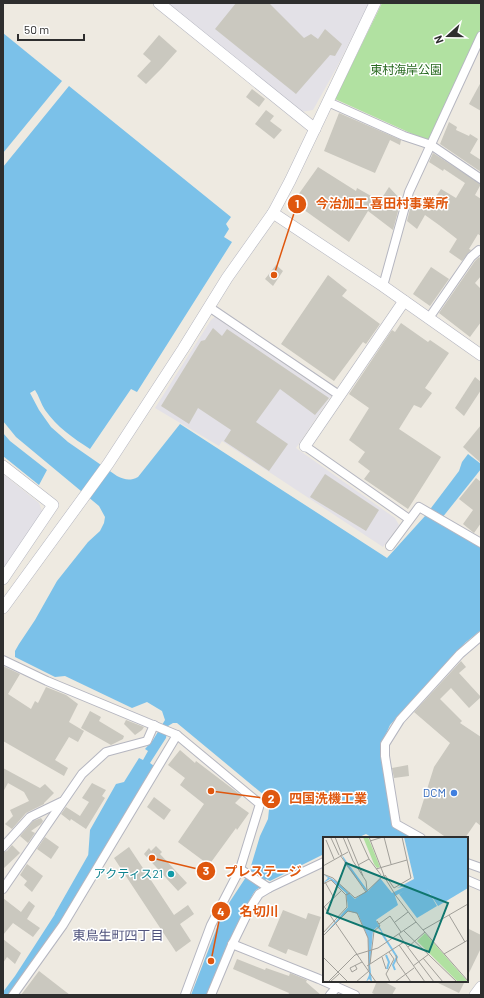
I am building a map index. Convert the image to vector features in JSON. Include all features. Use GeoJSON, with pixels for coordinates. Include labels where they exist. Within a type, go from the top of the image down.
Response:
{"type":"FeatureCollection","features":[{"type":"Feature","properties":{"kind":"street"},"geometry":{"type":"LineString","coordinates":[[159,3],[315,129]]}},
{"type":"Feature","properties":{"kind":"street"},"geometry":{"type":"LineString","coordinates":[[3,608],[108,464],[227,278],[273,213],[290,181],[375,3]]}},
{"type":"Feature","properties":{"kind":"street"},"geometry":{"type":"LineString","coordinates":[[383,286],[409,192],[481,36]]}},
{"type":"Feature","properties":{"kind":"street"},"geometry":{"type":"LineString","coordinates":[[328,102],[404,136],[431,145],[481,179]]}},
{"type":"Feature","properties":{"kind":"street"},"geometry":{"type":"LineString","coordinates":[[273,213],[383,286],[481,355]]}},
{"type":"Feature","properties":{"kind":"street"},"geometry":{"type":"LineString","coordinates":[[429,318],[471,257],[479,250],[481,251]]}},
{"type":"Feature","properties":{"kind":"street"},"geometry":{"type":"LineString","coordinates":[[404,301],[305,446],[409,519]]}},
{"type":"Feature","properties":{"kind":"street"},"geometry":{"type":"LineString","coordinates":[[209,308],[339,395]]}},
{"type":"Feature","properties":{"kind":"street"},"geometry":{"type":"LineString","coordinates":[[3,466],[53,506],[3,579]]}},
{"type":"Feature","properties":{"kind":"street"},"geometry":{"type":"LineString","coordinates":[[390,546],[419,507],[481,543]]}},
{"type":"Feature","properties":{"kind":"street"},"geometry":{"type":"LineString","coordinates":[[419,837],[396,824],[385,756],[385,744],[400,720],[460,654],[481,636]]}},
{"type":"Feature","properties":{"kind":"street"},"geometry":{"type":"LineString","coordinates":[[3,660],[47,681],[177,735],[260,804],[241,869],[212,926],[185,995]]}},
{"type":"Feature","properties":{"kind":"street"},"geometry":{"type":"LineString","coordinates":[[3,889],[82,774],[106,752],[147,741],[154,725]]}},
{"type":"Feature","properties":{"kind":"street"},"geometry":{"type":"LineString","coordinates":[[13,995],[63,925],[177,735]]}},
{"type":"Feature","properties":{"kind":"street"},"geometry":{"type":"LineString","coordinates":[[3,847],[30,817],[63,801]]}},
{"type":"Feature","properties":{"kind":"street"},"geometry":{"type":"LineString","coordinates":[[211,995],[232,944],[250,908],[259,894],[268,888],[323,862]]}},
{"type":"Feature","properties":{"kind":"street"},"geometry":{"type":"LineString","coordinates":[[469,864],[481,868]]}},
{"type":"Feature","properties":{"kind":"street"},"geometry":{"type":"LineString","coordinates":[[241,869],[268,888]]}},
{"type":"Feature","properties":{"kind":"street"},"geometry":{"type":"LineString","coordinates":[[468,880],[481,886]]}},
{"type":"Feature","properties":{"kind":"street"},"geometry":{"type":"LineString","coordinates":[[232,944],[323,981]]}},
{"type":"Feature","properties":{"kind":"street"},"geometry":{"type":"LineString","coordinates":[[325,982],[355,995]]}},
{"type":"Feature","properties":{"kind":"street"},"geometry":{"type":"LineString","coordinates":[[330,995],[337,987]]}},
{"type":"Feature","properties":{"kind":"street"},"geometry":{"type":"LineString","coordinates":[[475,995],[481,987]]}},
{"type":"Feature","properties":{"kind":"shaded area"},"geometry":{"type":"Polygon","coordinates":[[[165,3],[369,3],[337,67],[313,110],[301,112],[165,3]]]}},
{"type":"Feature","properties":{"kind":"shaded area"},"geometry":{"type":"Polygon","coordinates":[[[215,317],[331,396],[296,448],[395,518],[399,525],[383,547],[222,441],[219,446],[155,408],[211,320],[215,317]]]}},
{"type":"Feature","properties":{"kind":"shaded area"},"geometry":{"type":"Polygon","coordinates":[[[3,474],[39,503],[42,511],[3,569],[3,474]]]}},
{"type":"Feature","properties":{"kind":"green space","name":"東村海岸公園"},"geometry":{"type":"Polygon","coordinates":[[[382,3],[481,3],[481,28],[428,141],[335,99],[382,3]]]}},
{"type":"Feature","properties":{"kind":"water"},"geometry":{"type":"Polygon","coordinates":[[[3,33],[62,81],[3,153],[3,33]]]}},
{"type":"Feature","properties":{"kind":"water"},"geometry":{"type":"Polygon","coordinates":[[[69,86],[231,217],[226,224],[229,229],[224,237],[232,242],[137,392],[131,389],[90,449],[71,436],[55,422],[45,410],[35,390],[30,393],[39,410],[51,427],[68,442],[117,476],[125,479],[138,477],[180,424],[387,558],[425,516],[459,471],[462,462],[468,454],[481,464],[481,469],[438,523],[481,548],[481,630],[466,642],[390,725],[381,745],[381,754],[392,826],[411,837],[371,837],[366,834],[359,837],[323,837],[323,854],[270,881],[266,879],[261,887],[256,890],[252,896],[230,939],[207,995],[191,995],[223,912],[252,868],[251,866],[260,836],[268,819],[270,800],[177,723],[173,723],[168,726],[166,738],[150,763],[154,766],[84,886],[12,995],[3,995],[3,992],[57,911],[88,858],[90,830],[116,784],[124,782],[139,758],[143,760],[148,751],[145,749],[153,740],[165,720],[162,711],[147,702],[132,708],[65,676],[55,677],[15,657],[15,651],[35,620],[57,581],[88,542],[100,531],[105,517],[99,506],[16,437],[3,421],[3,167],[69,86]]]}},
{"type":"Feature","properties":{"kind":"water"},"geometry":{"type":"Polygon","coordinates":[[[3,433],[10,441],[47,470],[39,485],[3,456],[3,433]]]}},
{"type":"Feature","properties":{"kind":"building"},"geometry":{"type":"Polygon","coordinates":[[[236,3],[269,3],[304,38],[311,34],[318,39],[325,29],[342,44],[335,56],[330,55],[296,94],[215,29],[236,3]]]}},
{"type":"Feature","properties":{"kind":"building"},"geometry":{"type":"Polygon","coordinates":[[[159,35],[177,51],[146,84],[137,76],[151,61],[143,54],[159,35]]]}},
{"type":"Feature","properties":{"kind":"building"},"geometry":{"type":"Polygon","coordinates":[[[481,82],[481,111],[469,104],[481,82]]]}},
{"type":"Feature","properties":{"kind":"building"},"geometry":{"type":"Polygon","coordinates":[[[252,89],[265,99],[259,107],[246,97],[252,89]]]}},
{"type":"Feature","properties":{"kind":"building"},"geometry":{"type":"Polygon","coordinates":[[[266,110],[274,116],[270,121],[282,130],[274,139],[255,124],[266,110]]]}},
{"type":"Feature","properties":{"kind":"building"},"geometry":{"type":"Polygon","coordinates":[[[339,113],[401,140],[400,145],[390,140],[375,173],[324,151],[339,113]]]}},
{"type":"Feature","properties":{"kind":"building"},"geometry":{"type":"Polygon","coordinates":[[[449,122],[457,127],[456,130],[469,136],[470,134],[478,139],[470,153],[481,160],[481,172],[440,144],[449,122]]]}},
{"type":"Feature","properties":{"kind":"building"},"geometry":{"type":"Polygon","coordinates":[[[433,153],[481,184],[475,195],[481,199],[481,236],[478,234],[469,249],[471,250],[462,261],[449,252],[457,239],[439,225],[425,215],[417,229],[407,221],[413,197],[430,205],[441,189],[456,198],[465,183],[444,169],[443,171],[429,162],[433,153]]]}},
{"type":"Feature","properties":{"kind":"building"},"geometry":{"type":"Polygon","coordinates":[[[318,167],[356,191],[357,188],[380,201],[389,187],[401,200],[393,230],[368,211],[349,242],[293,202],[318,167]]]}},
{"type":"Feature","properties":{"kind":"building"},"geometry":{"type":"Polygon","coordinates":[[[479,257],[481,259],[481,276],[475,283],[481,289],[481,322],[470,337],[439,313],[479,257]]]}},
{"type":"Feature","properties":{"kind":"building"},"geometry":{"type":"Polygon","coordinates":[[[276,265],[283,271],[273,286],[265,279],[276,265]]]}},
{"type":"Feature","properties":{"kind":"building"},"geometry":{"type":"Polygon","coordinates":[[[431,267],[449,279],[430,306],[413,294],[431,267]]]}},
{"type":"Feature","properties":{"kind":"building"},"geometry":{"type":"Polygon","coordinates":[[[328,275],[347,290],[342,296],[380,324],[366,344],[363,342],[334,381],[281,344],[328,275]]]}},
{"type":"Feature","properties":{"kind":"building"},"geometry":{"type":"Polygon","coordinates":[[[401,323],[428,342],[430,340],[449,353],[425,388],[432,393],[421,408],[414,405],[399,429],[441,457],[408,509],[364,479],[370,471],[358,462],[365,452],[349,440],[369,408],[349,394],[392,330],[395,332],[401,323]]]}},
{"type":"Feature","properties":{"kind":"building"},"geometry":{"type":"Polygon","coordinates":[[[213,328],[222,336],[227,329],[329,398],[315,415],[280,389],[256,422],[288,444],[269,471],[224,441],[231,430],[198,408],[189,424],[161,406],[201,341],[205,340],[213,328]]]}},
{"type":"Feature","properties":{"kind":"building"},"geometry":{"type":"Polygon","coordinates":[[[475,377],[481,382],[481,390],[464,416],[455,408],[475,377]]]}},
{"type":"Feature","properties":{"kind":"building"},"geometry":{"type":"Polygon","coordinates":[[[481,425],[481,463],[463,447],[481,425]]]}},
{"type":"Feature","properties":{"kind":"building"},"geometry":{"type":"Polygon","coordinates":[[[325,474],[379,510],[366,531],[310,497],[325,474]]]}},
{"type":"Feature","properties":{"kind":"building"},"geometry":{"type":"Polygon","coordinates":[[[476,478],[481,482],[481,523],[474,533],[463,524],[473,510],[459,499],[476,478]]]}},
{"type":"Feature","properties":{"kind":"building","name":"DCM"},"geometry":{"type":"Polygon","coordinates":[[[461,661],[466,667],[459,673],[481,697],[469,708],[451,688],[440,699],[462,721],[460,723],[481,737],[481,826],[476,822],[466,837],[446,837],[418,818],[434,767],[450,743],[414,712],[461,661]]]}},
{"type":"Feature","properties":{"kind":"building"},"geometry":{"type":"Polygon","coordinates":[[[3,666],[20,674],[8,694],[31,709],[35,701],[38,703],[46,687],[66,695],[78,704],[69,722],[84,731],[78,742],[69,737],[55,760],[68,768],[64,776],[3,741],[3,666]]]}},
{"type":"Feature","properties":{"kind":"building"},"geometry":{"type":"Polygon","coordinates":[[[90,711],[101,717],[99,721],[124,736],[123,739],[111,745],[81,728],[90,711]]]}},
{"type":"Feature","properties":{"kind":"building"},"geometry":{"type":"Polygon","coordinates":[[[126,720],[144,727],[135,735],[124,724],[126,720]]]}},
{"type":"Feature","properties":{"kind":"building"},"geometry":{"type":"Polygon","coordinates":[[[180,750],[195,763],[196,761],[242,796],[235,803],[249,813],[209,865],[178,842],[204,804],[180,785],[185,778],[168,765],[180,750]]]}},
{"type":"Feature","properties":{"kind":"building"},"geometry":{"type":"Polygon","coordinates":[[[408,765],[409,776],[394,778],[392,768],[408,765]]]}},
{"type":"Feature","properties":{"kind":"building"},"geometry":{"type":"Polygon","coordinates":[[[3,768],[40,788],[45,784],[54,793],[44,804],[26,813],[12,829],[5,824],[13,816],[10,810],[29,801],[24,792],[8,783],[3,792],[3,768]]]}},
{"type":"Feature","properties":{"kind":"building"},"geometry":{"type":"Polygon","coordinates":[[[92,783],[106,790],[102,796],[105,798],[86,829],[71,819],[70,821],[61,814],[66,807],[80,816],[89,802],[82,798],[92,783]]]}},
{"type":"Feature","properties":{"kind":"building"},"geometry":{"type":"Polygon","coordinates":[[[154,797],[171,810],[164,820],[147,807],[154,797]]]}},
{"type":"Feature","properties":{"kind":"building"},"geometry":{"type":"Polygon","coordinates":[[[41,818],[43,821],[31,831],[35,833],[28,843],[20,836],[33,821],[41,818]]]}},
{"type":"Feature","properties":{"kind":"building"},"geometry":{"type":"Polygon","coordinates":[[[45,837],[59,847],[51,859],[37,849],[45,837]]]}},
{"type":"Feature","properties":{"kind":"building"},"geometry":{"type":"Polygon","coordinates":[[[12,845],[20,853],[3,869],[3,852],[7,851],[12,845]]]}},
{"type":"Feature","properties":{"kind":"building","name":"アクティス21"},"geometry":{"type":"Polygon","coordinates":[[[156,846],[162,852],[160,854],[187,883],[178,891],[144,854],[149,848],[151,851],[156,846]]]}},
{"type":"Feature","properties":{"kind":"building"},"geometry":{"type":"Polygon","coordinates":[[[129,847],[174,915],[188,905],[194,914],[180,924],[191,941],[176,952],[114,858],[129,847]]]}},
{"type":"Feature","properties":{"kind":"building"},"geometry":{"type":"Polygon","coordinates":[[[27,864],[43,876],[32,892],[24,885],[27,881],[20,875],[27,864]]]}},
{"type":"Feature","properties":{"kind":"building"},"geometry":{"type":"Polygon","coordinates":[[[3,898],[21,912],[29,901],[35,906],[27,919],[40,928],[33,937],[13,923],[3,935],[3,898]]]}},
{"type":"Feature","properties":{"kind":"building"},"geometry":{"type":"Polygon","coordinates":[[[283,910],[306,919],[308,913],[321,917],[307,956],[288,949],[286,954],[268,946],[283,910]]]}},
{"type":"Feature","properties":{"kind":"building"},"geometry":{"type":"Polygon","coordinates":[[[468,928],[481,935],[481,948],[468,975],[468,928]]]}},
{"type":"Feature","properties":{"kind":"building"},"geometry":{"type":"Polygon","coordinates":[[[3,939],[21,953],[15,964],[7,957],[3,963],[3,939]]]}},
{"type":"Feature","properties":{"kind":"building"},"geometry":{"type":"Polygon","coordinates":[[[237,959],[265,970],[266,968],[289,976],[290,973],[307,980],[306,982],[321,995],[288,995],[289,993],[233,969],[237,959]]]}},
{"type":"Feature","properties":{"kind":"building"},"geometry":{"type":"Polygon","coordinates":[[[39,971],[70,995],[21,995],[39,971]]]}},
{"type":"Feature","properties":{"kind":"building"},"geometry":{"type":"Polygon","coordinates":[[[377,982],[385,982],[396,988],[392,995],[376,995],[372,993],[377,982]]]}},
{"type":"Feature","properties":{"kind":"building"},"geometry":{"type":"Polygon","coordinates":[[[436,982],[464,982],[459,993],[436,982]]]}},
{"type":"Feature","properties":{"kind":"waterway"},"geometry":{"type":"LineString","coordinates":[[56,914],[89,856]]}},
{"type":"Feature","properties":{"kind":"place","name":"今治加工 喜田村事業所"},"geometry":{"type":"Point","coordinates":[274,275]}},
{"type":"Feature","properties":{"kind":"place","name":"四国洗機工業"},"geometry":{"type":"Point","coordinates":[211,791]}},
{"type":"Feature","properties":{"kind":"place","name":"DCM"},"geometry":{"type":"Point","coordinates":[454,793]}},
{"type":"Feature","properties":{"kind":"place","name":"プレステージ"},"geometry":{"type":"Point","coordinates":[152,858]}},
{"type":"Feature","properties":{"kind":"place","name":"アクティス21"},"geometry":{"type":"Point","coordinates":[171,874]}},
{"type":"Feature","properties":{"kind":"place","name":"名切川"},"geometry":{"type":"Point","coordinates":[211,961]}},
{"type":"Feature","properties":{"kind":"district","name":"東鳥生町四丁目"},"geometry":{"type":"Point","coordinates":[118,935]}}]}
